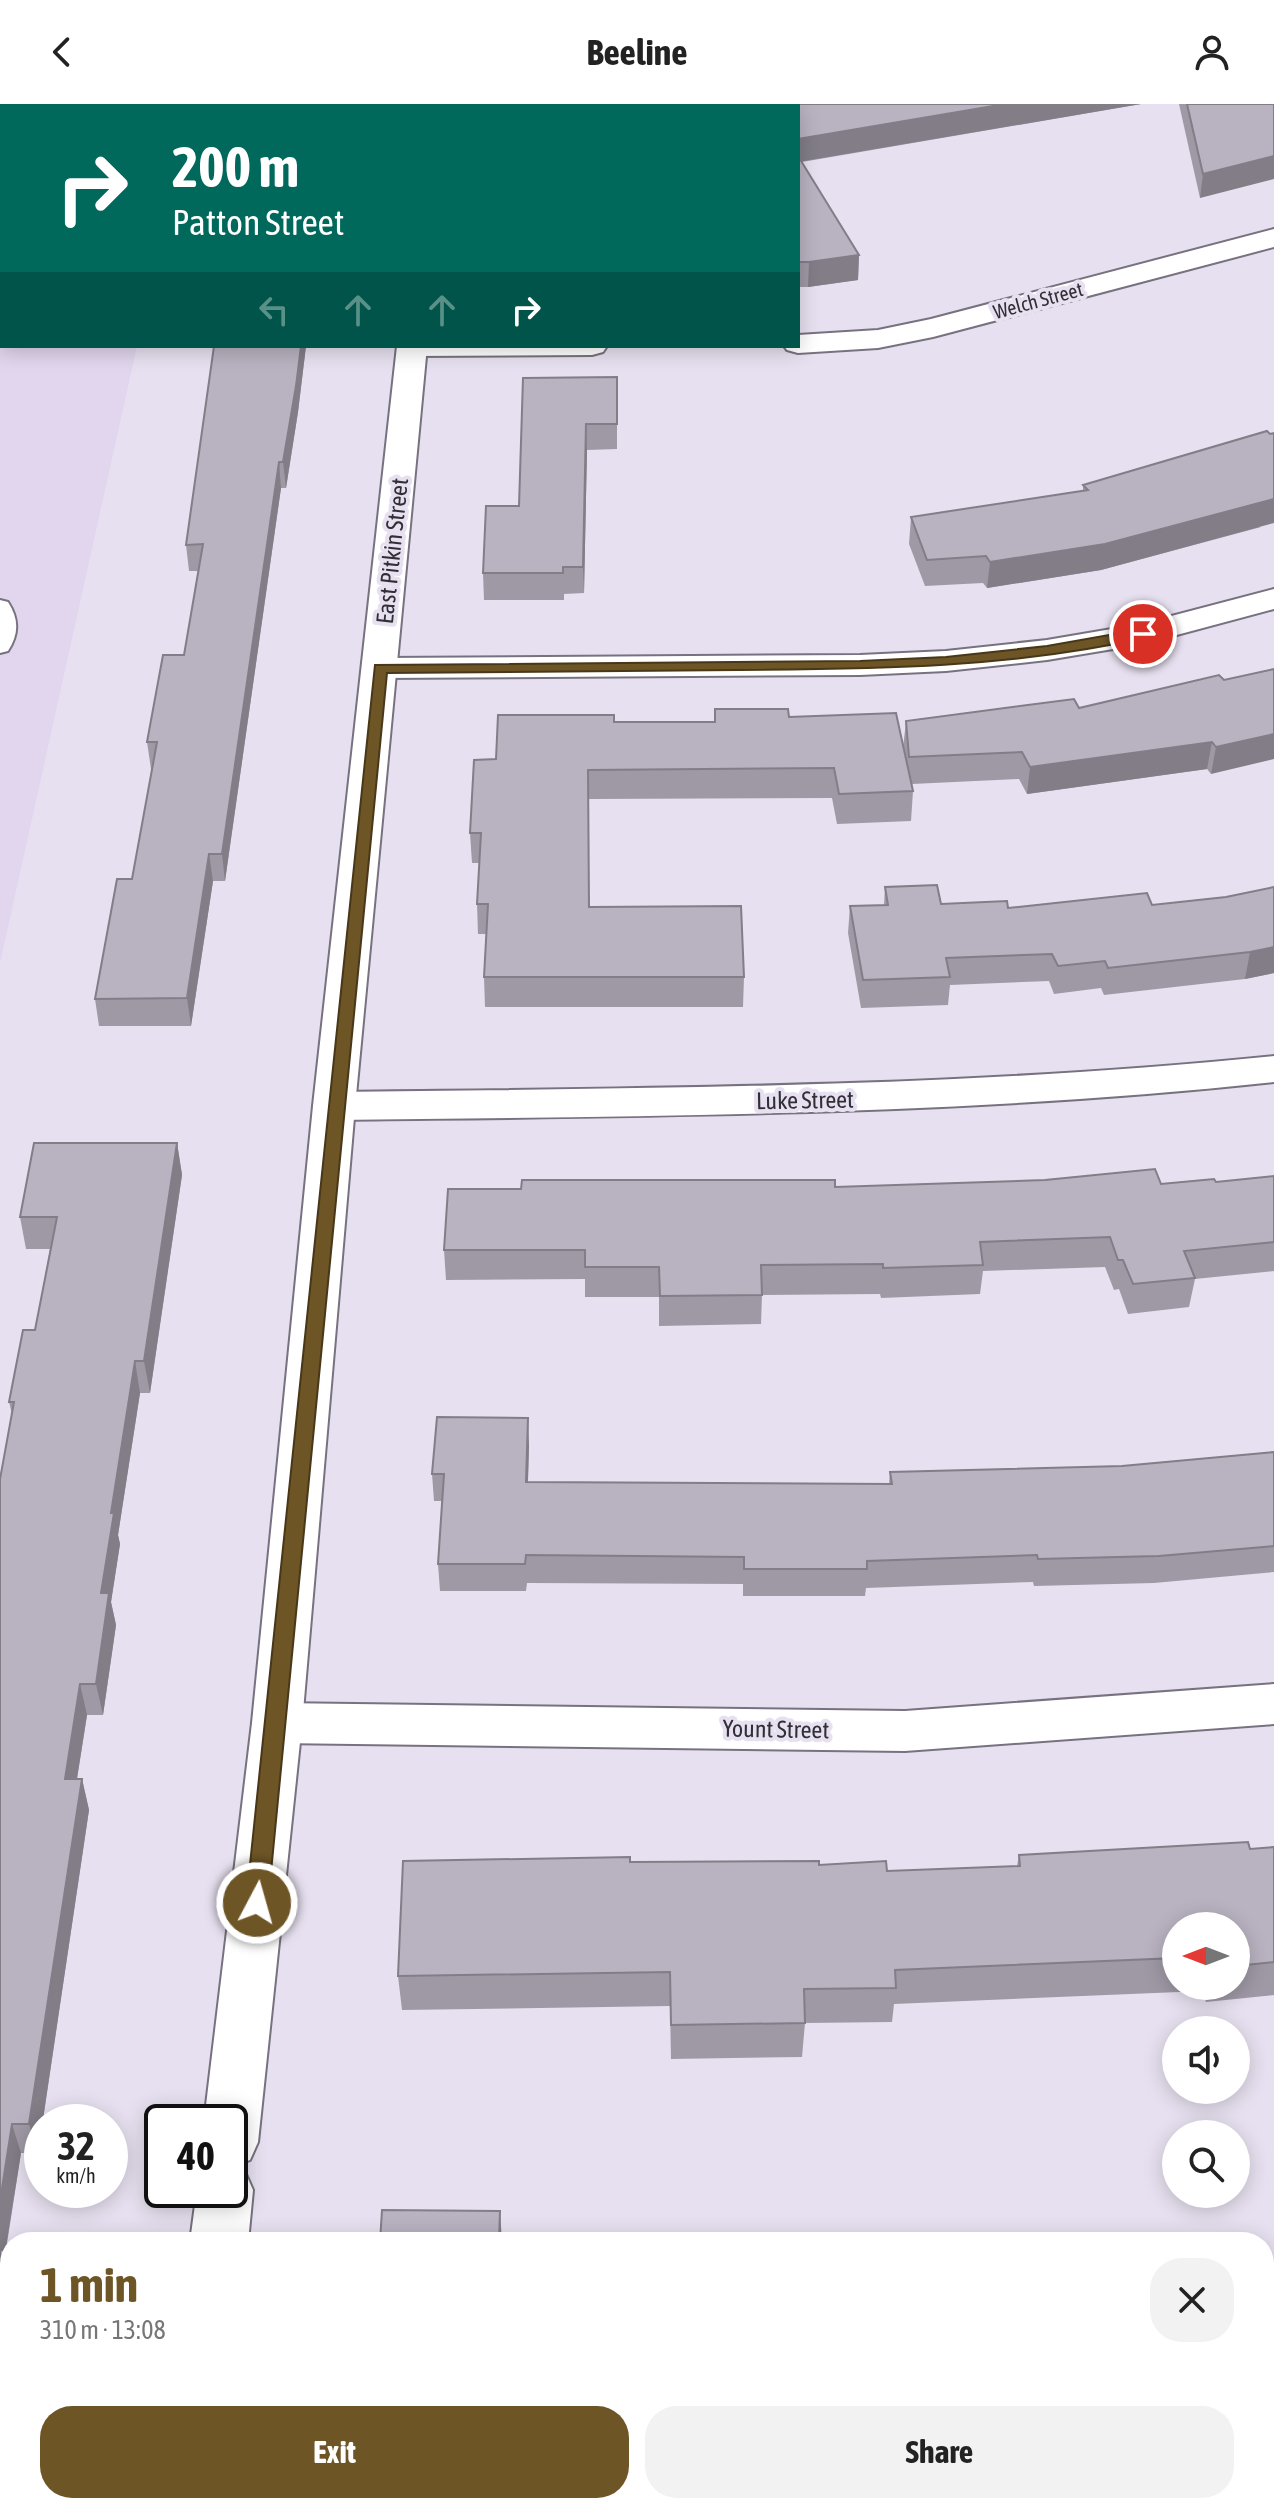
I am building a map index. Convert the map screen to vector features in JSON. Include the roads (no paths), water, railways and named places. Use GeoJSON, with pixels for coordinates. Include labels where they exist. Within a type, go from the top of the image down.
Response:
{"type":"FeatureCollection","features":[{"type":"Feature","properties":{"kind":"street","name":"Welch Street"},"geometry":{"type":"LineString","coordinates":[[800,344],[878,339],[933,328],[1274,238]]}},
{"type":"Feature","properties":{"kind":"street","name":"East Pitkin Street"},"geometry":{"type":"LineString","coordinates":[[234,2104],[277,1723],[334,1106],[412,348]]}},
{"type":"Feature","properties":{"kind":"street"},"geometry":{"type":"LineString","coordinates":[[380,668],[860,665],[946,661],[1047,650],[1143,634],[1274,599]]}},
{"type":"Feature","properties":{"kind":"street","name":"Luke Street"},"geometry":{"type":"LineString","coordinates":[[334,1106],[855,1099],[1073,1089],[1274,1069]]}},
{"type":"Feature","properties":{"kind":"street","name":"Yount Street"},"geometry":{"type":"LineString","coordinates":[[277,1723],[905,1731],[1274,1704]]}},
{"type":"Feature","properties":{"kind":"street"},"geometry":{"type":"LineString","coordinates":[[220,2232],[223,2208]]}},
{"type":"Feature","properties":{"kind":"lane"},"geometry":{"type":"LineString","coordinates":[[0,607],[6,624],[0,646]]}}]}
